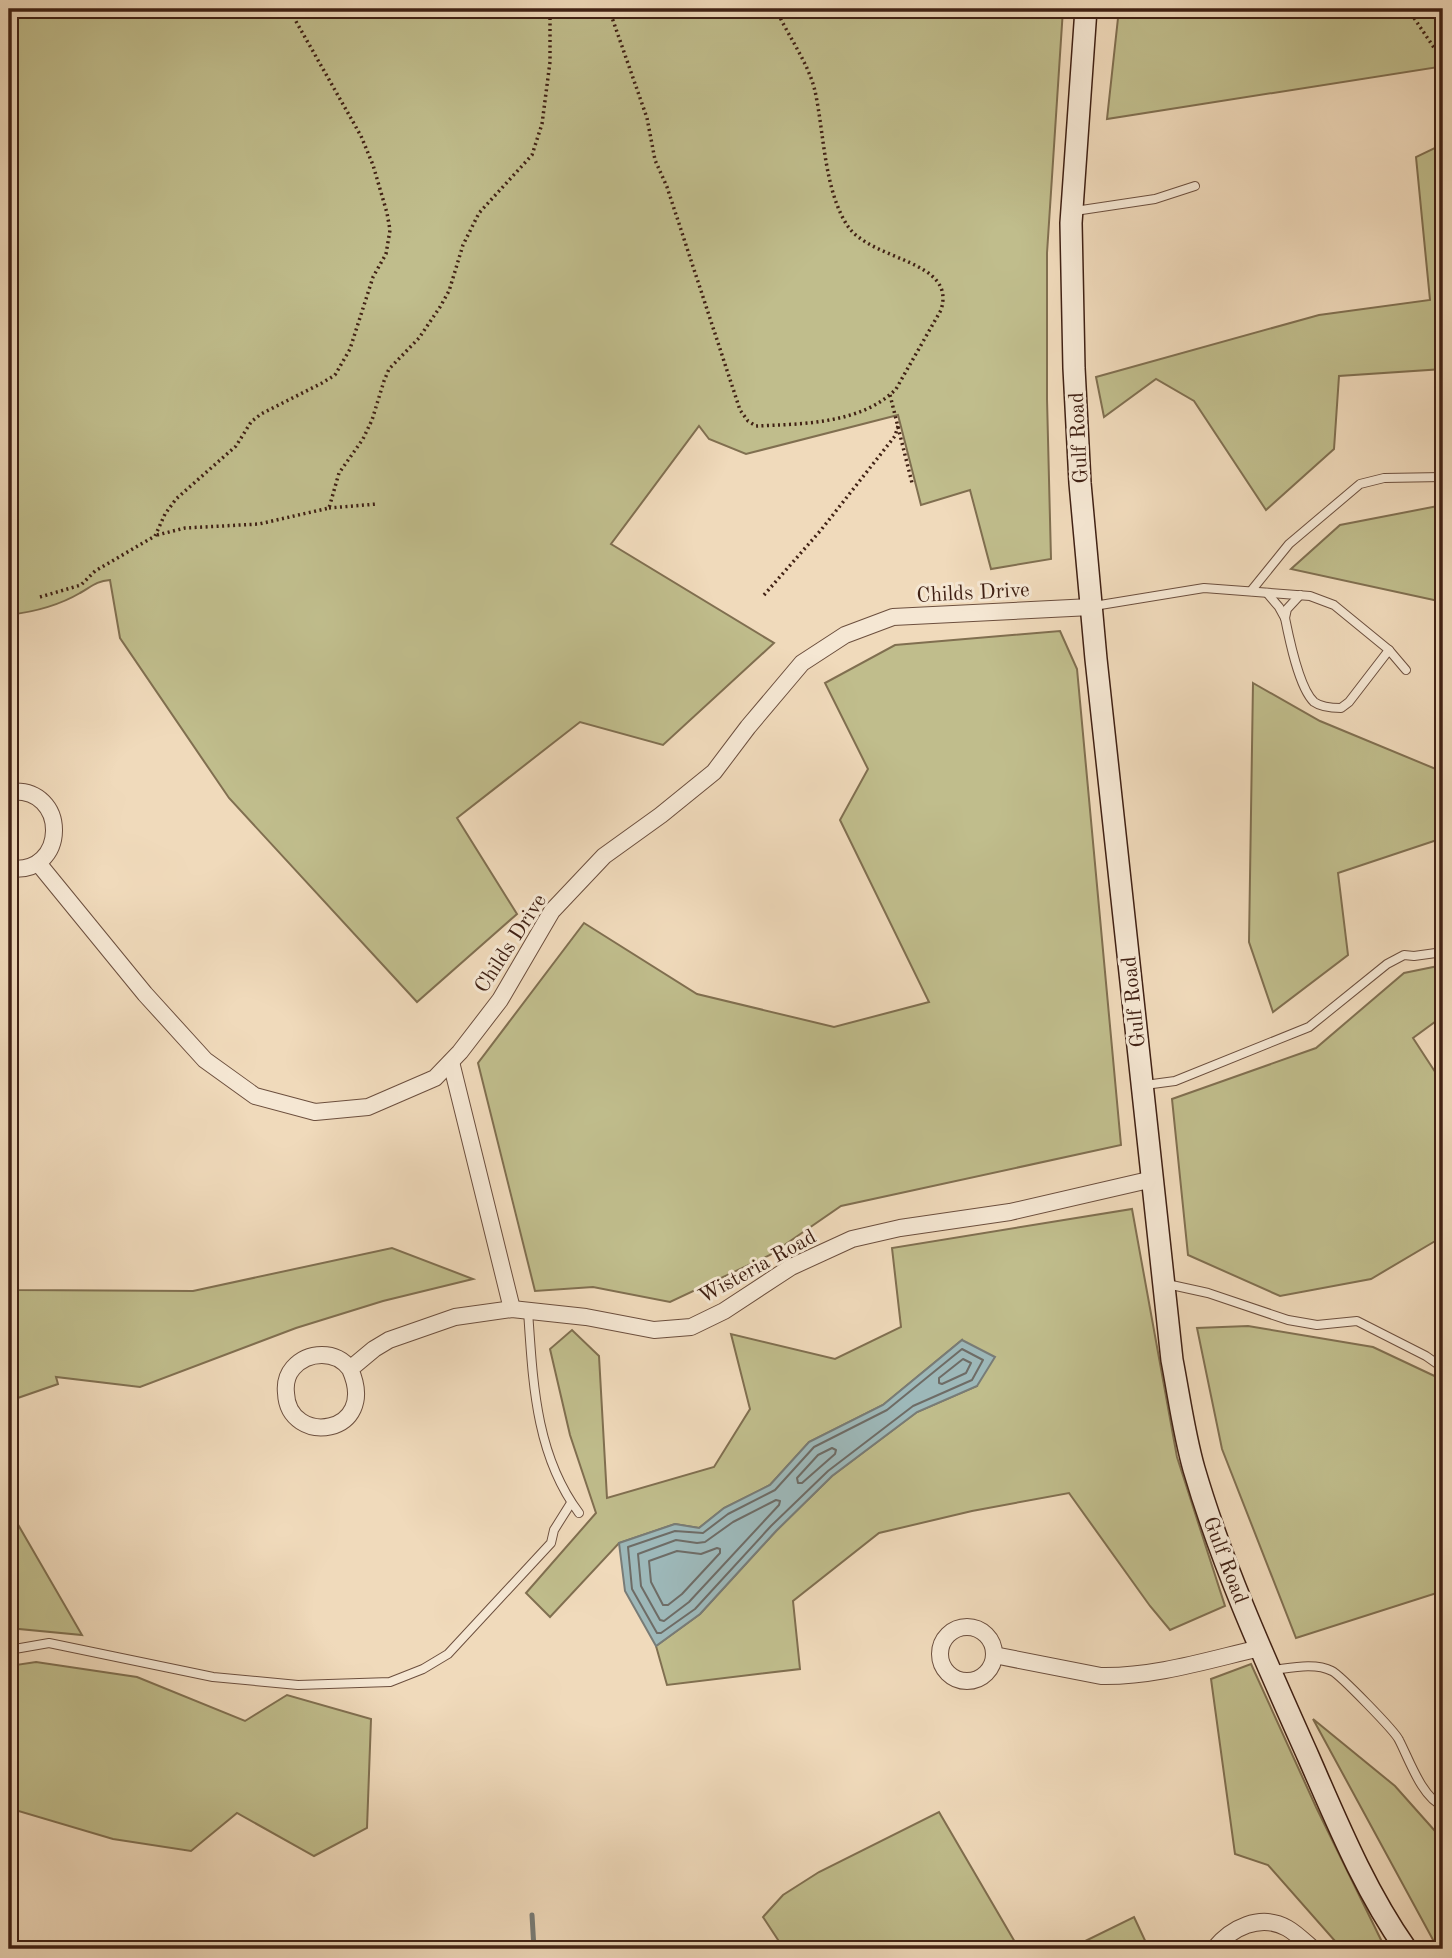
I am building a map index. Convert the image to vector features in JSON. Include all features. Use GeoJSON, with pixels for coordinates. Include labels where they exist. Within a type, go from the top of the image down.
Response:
{"type":"FeatureCollection","features":[{"type":"Feature","properties":{"kind":"street","name":"Gulf Road"},"geometry":{"type":"LineString","coordinates":[[1086,9],[1072,211],[1075,388],[1080,484],[1172,1360],[1193,1467],[1218,1543],[1260,1648],[1367,1887],[1406,1949]]}},
{"type":"Feature","properties":{"kind":"street","name":"Childs Drive"},"geometry":{"type":"LineString","coordinates":[[38,863],[145,994],[205,1060],[255,1096],[315,1112],[368,1107],[435,1078],[451,1062],[500,1000],[552,911],[604,856],[714,772],[802,663],[845,635],[893,617],[1091,607]]}},
{"type":"Feature","properties":{"kind":"street"},"geometry":{"type":"LineString","coordinates":[[9,792],[30,794],[41,800],[54,820],[55,832],[53,844],[38,863],[25,868],[9,868]]}},
{"type":"Feature","properties":{"kind":"street"},"geometry":{"type":"LineString","coordinates":[[451,1062],[520,1310]]}},
{"type":"Feature","properties":{"kind":"street","name":"Wisteria Road"},"geometry":{"type":"LineString","coordinates":[[350,1369],[388,1340],[455,1317],[520,1310],[586,1317],[654,1330],[691,1327],[724,1311],[791,1267],[852,1239],[900,1228],[1010,1212],[1153,1179]]}},
{"type":"Feature","properties":{"kind":"street"},"geometry":{"type":"LineString","coordinates":[[319,1354],[332,1356],[346,1363],[350,1369],[356,1383],[357,1402],[344,1421],[332,1427],[309,1426],[291,1412],[285,1387],[289,1374],[305,1359],[319,1354]]}},
{"type":"Feature","properties":{"kind":"street"},"geometry":{"type":"LineString","coordinates":[[994,1655],[1101,1676],[1116,1676],[1146,1674],[1260,1648]]}},
{"type":"Feature","properties":{"kind":"street"},"geometry":{"type":"LineString","coordinates":[[1214,1949],[1236,1928],[1259,1921],[1285,1927],[1313,1949]]}},
{"type":"Feature","properties":{"kind":"lane"},"geometry":{"type":"LineString","coordinates":[[1072,211],[1155,199],[1195,186]]}},
{"type":"Feature","properties":{"kind":"lane"},"geometry":{"type":"LineString","coordinates":[[1251,591],[1289,544],[1360,484],[1384,478],[1443,477]]}},
{"type":"Feature","properties":{"kind":"lane"},"geometry":{"type":"LineString","coordinates":[[1091,607],[1204,588],[1310,596],[1334,605],[1389,650],[1406,670]]}},
{"type":"Feature","properties":{"kind":"lane"},"geometry":{"type":"LineString","coordinates":[[1267,593],[1285,618],[1300,677],[1314,702],[1341,708],[1349,702],[1389,650]]}},
{"type":"Feature","properties":{"kind":"lane"},"geometry":{"type":"LineString","coordinates":[[1285,618],[1287,609],[1300,595]]}},
{"type":"Feature","properties":{"kind":"lane"},"geometry":{"type":"LineString","coordinates":[[1142,1086],[1175,1081],[1309,1027],[1387,964],[1404,955],[1443,952]]}},
{"type":"Feature","properties":{"kind":"lane"},"geometry":{"type":"LineString","coordinates":[[1164,1284],[1208,1293],[1288,1320],[1317,1325],[1357,1321],[1426,1356],[1443,1368]]}},
{"type":"Feature","properties":{"kind":"lane"},"geometry":{"type":"LineString","coordinates":[[520,1310],[538,1416],[563,1491],[579,1513]]}},
{"type":"Feature","properties":{"kind":"lane"},"geometry":{"type":"LineString","coordinates":[[9,1650],[49,1643],[213,1677],[298,1685],[390,1682],[423,1669],[448,1654],[551,1543],[554,1530],[571,1503]]}},
{"type":"Feature","properties":{"kind":"lane"},"geometry":{"type":"LineString","coordinates":[[1270,1671],[1305,1666],[1331,1671],[1398,1736],[1420,1783],[1438,1804],[1443,1806]]}},
{"type":"Feature","properties":{"kind":"path"},"geometry":{"type":"LineString","coordinates":[[155,536],[165,514],[176,499],[236,446],[251,422],[335,375],[350,349],[373,277],[386,254],[390,230],[373,165],[349,112],[289,9]]}},
{"type":"Feature","properties":{"kind":"path"},"geometry":{"type":"LineString","coordinates":[[329,509],[335,483],[368,430],[389,369],[431,322],[449,291],[463,245],[479,213],[533,155],[540,133],[550,62],[550,9]]}},
{"type":"Feature","properties":{"kind":"path"},"geometry":{"type":"LineString","coordinates":[[609,9],[649,125],[655,160],[667,187],[740,410],[748,421],[756,425],[845,416],[890,395],[941,310],[944,299],[943,288],[926,270],[879,250],[849,228],[840,212],[831,178],[814,89],[776,9]]}},
{"type":"Feature","properties":{"kind":"path"},"geometry":{"type":"LineString","coordinates":[[1408,9],[1443,61]]}},
{"type":"Feature","properties":{"kind":"path"},"geometry":{"type":"LineString","coordinates":[[890,395],[912,483]]}},
{"type":"Feature","properties":{"kind":"path"},"geometry":{"type":"LineString","coordinates":[[764,596],[838,510],[895,436],[898,426]]}},
{"type":"Feature","properties":{"kind":"path"},"geometry":{"type":"LineString","coordinates":[[40,597],[81,585],[90,579],[95,571],[155,536],[185,528],[259,524],[329,509],[377,504]]}},
{"type":"Feature","properties":{"kind":"shaded area"},"geometry":{"type":"Polygon","coordinates":[[[9,9],[1063,9],[1047,253],[1051,559],[991,569],[970,490],[921,505],[898,415],[746,454],[709,439],[699,426],[611,544],[774,643],[663,745],[580,722],[457,818],[517,914],[417,1002],[229,798],[120,638],[110,580],[97,583],[54,605],[9,615],[9,9]]]}},
{"type":"Feature","properties":{"kind":"shaded area"},"geometry":{"type":"Polygon","coordinates":[[[1119,9],[1443,9],[1443,74],[1438,67],[1107,119],[1119,9]]]}},
{"type":"Feature","properties":{"kind":"shaded area"},"geometry":{"type":"Polygon","coordinates":[[[1443,144],[1443,369],[1339,376],[1334,449],[1266,510],[1194,401],[1156,379],[1104,417],[1096,377],[1319,315],[1430,300],[1416,157],[1443,144]]]}},
{"type":"Feature","properties":{"kind":"shaded area"},"geometry":{"type":"Polygon","coordinates":[[[1443,505],[1443,602],[1291,569],[1340,525],[1443,505]]]}},
{"type":"Feature","properties":{"kind":"shaded area"},"geometry":{"type":"Polygon","coordinates":[[[1060,631],[1077,669],[1121,1145],[841,1206],[770,1255],[670,1302],[593,1287],[535,1291],[478,1063],[584,923],[697,994],[834,1027],[929,1002],[840,820],[868,769],[825,683],[895,645],[1060,631]]]}},
{"type":"Feature","properties":{"kind":"shaded area"},"geometry":{"type":"Polygon","coordinates":[[[1253,683],[1320,721],[1443,772],[1443,838],[1338,873],[1348,955],[1273,1012],[1249,942],[1253,683]]]}},
{"type":"Feature","properties":{"kind":"shaded area"},"geometry":{"type":"Polygon","coordinates":[[[1443,965],[1443,1016],[1413,1038],[1443,1084],[1442,1237],[1371,1279],[1280,1296],[1188,1255],[1172,1099],[1316,1048],[1404,973],[1443,965]]]}},
{"type":"Feature","properties":{"kind":"shaded area"},"geometry":{"type":"Polygon","coordinates":[[[9,1145],[16,1290],[193,1291],[392,1248],[473,1279],[383,1301],[296,1328],[140,1387],[56,1377],[58,1384],[9,1401],[9,1145]]]}},
{"type":"Feature","properties":{"kind":"shaded area"},"geometry":{"type":"Polygon","coordinates":[[[1132,1209],[1177,1457],[1225,1606],[1170,1630],[1069,1493],[972,1511],[879,1533],[793,1601],[800,1669],[667,1685],[656,1646],[700,1614],[776,1531],[832,1476],[917,1412],[977,1386],[962,1340],[883,1405],[809,1442],[770,1485],[724,1508],[699,1528],[675,1524],[619,1543],[550,1617],[526,1593],[596,1513],[570,1435],[550,1349],[572,1330],[599,1356],[607,1498],[714,1467],[750,1409],[731,1334],[835,1359],[901,1327],[892,1248],[1132,1209]]]}},
{"type":"Feature","properties":{"kind":"shaded area"},"geometry":{"type":"Polygon","coordinates":[[[1248,1326],[1373,1347],[1443,1380],[1443,1591],[1296,1638],[1222,1449],[1197,1328],[1248,1326]]]}},
{"type":"Feature","properties":{"kind":"shaded area"},"geometry":{"type":"Polygon","coordinates":[[[9,1509],[82,1635],[9,1628],[9,1509]]]}},
{"type":"Feature","properties":{"kind":"shaded area"},"geometry":{"type":"Polygon","coordinates":[[[36,1662],[137,1677],[245,1721],[287,1695],[371,1719],[367,1828],[314,1856],[237,1813],[191,1851],[113,1839],[15,1810],[9,1788],[9,1666],[36,1662]]]}},
{"type":"Feature","properties":{"kind":"shaded area"},"geometry":{"type":"Polygon","coordinates":[[[1251,1664],[1316,1807],[1384,1946],[1374,1949],[1342,1949],[1268,1865],[1235,1854],[1211,1679],[1251,1664]]]}},
{"type":"Feature","properties":{"kind":"shaded area"},"geometry":{"type":"Polygon","coordinates":[[[1313,1719],[1395,1786],[1443,1840],[1443,1949],[1438,1949],[1313,1719]]]}},
{"type":"Feature","properties":{"kind":"shaded area"},"geometry":{"type":"Polygon","coordinates":[[[939,1812],[1019,1949],[784,1949],[763,1917],[783,1895],[819,1872],[939,1812]]]}},
{"type":"Feature","properties":{"kind":"shaded area"},"geometry":{"type":"Polygon","coordinates":[[[1134,1917],[1149,1949],[1069,1949],[1134,1917]]]}},
{"type":"Feature","properties":{"kind":"water"},"geometry":{"type":"Polygon","coordinates":[[[962,1340],[995,1357],[977,1386],[917,1412],[832,1476],[776,1531],[700,1614],[656,1646],[625,1591],[619,1543],[675,1524],[699,1528],[724,1508],[770,1485],[809,1442],[883,1405],[962,1340]]]}},
{"type":"Feature","properties":{"kind":"waterway"},"geometry":{"type":"LineString","coordinates":[[532,1915],[534,1949]]}}]}
